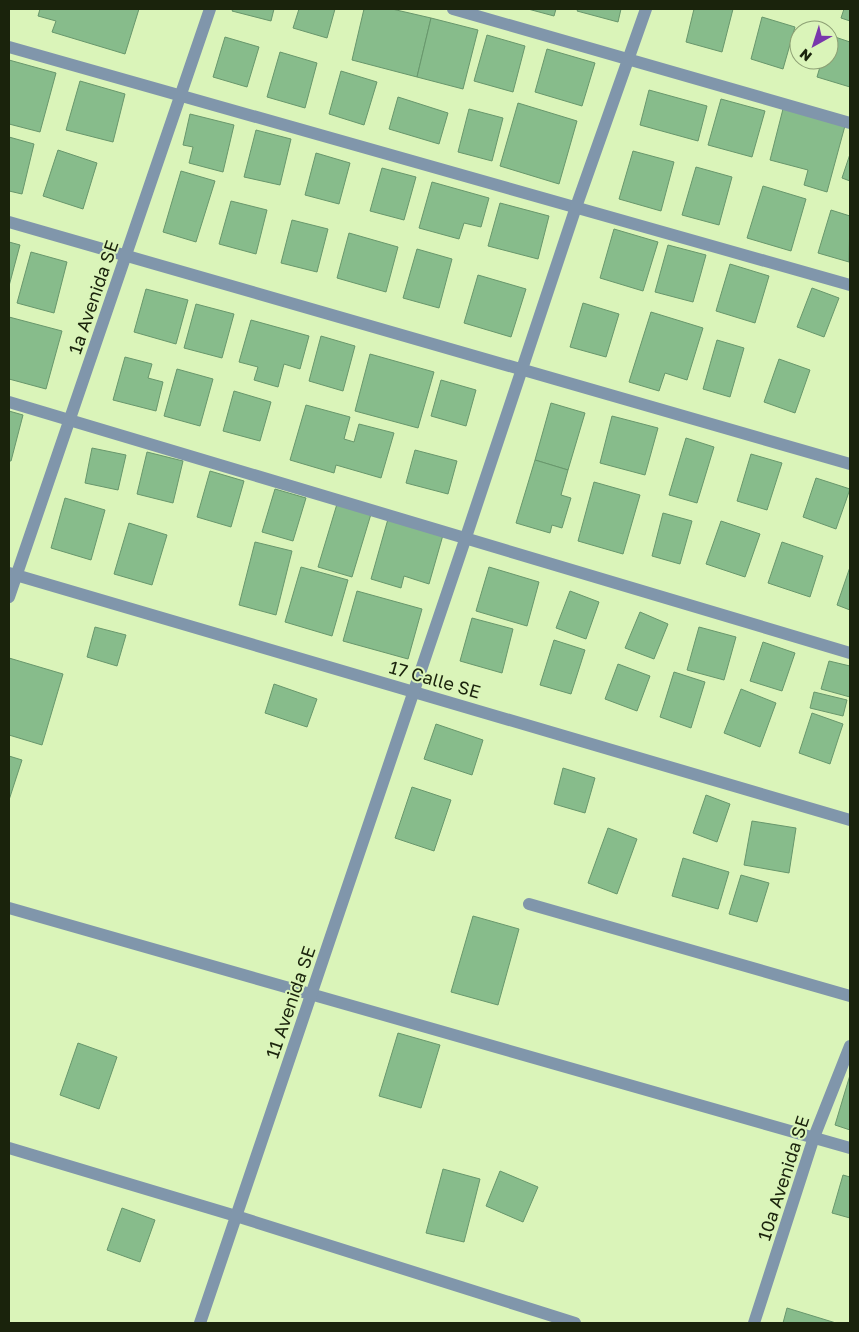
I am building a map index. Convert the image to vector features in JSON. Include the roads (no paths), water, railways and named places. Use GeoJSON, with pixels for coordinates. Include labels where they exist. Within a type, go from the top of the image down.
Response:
{"type":"FeatureCollection","features":[{"type":"Feature","properties":{"kind":"street","name":"1a Avenida SE"},"geometry":{"type":"LineString","coordinates":[[9,597],[12,574],[69,420],[210,9]]}},
{"type":"Feature","properties":{"kind":"street"},"geometry":{"type":"LineString","coordinates":[[453,9],[850,123]]}},
{"type":"Feature","properties":{"kind":"street","name":"11 Avenida SE"},"geometry":{"type":"LineString","coordinates":[[200,1323],[576,207],[646,9]]}},
{"type":"Feature","properties":{"kind":"street"},"geometry":{"type":"LineString","coordinates":[[9,47],[850,285]]}},
{"type":"Feature","properties":{"kind":"street"},"geometry":{"type":"LineString","coordinates":[[9,222],[850,464]]}},
{"type":"Feature","properties":{"kind":"street"},"geometry":{"type":"LineString","coordinates":[[9,402],[850,653]]}},
{"type":"Feature","properties":{"kind":"street","name":"17 Calle SE"},"geometry":{"type":"LineString","coordinates":[[12,574],[850,820]]}},
{"type":"Feature","properties":{"kind":"street"},"geometry":{"type":"LineString","coordinates":[[529,904],[850,996]]}},
{"type":"Feature","properties":{"kind":"street"},"geometry":{"type":"LineString","coordinates":[[9,908],[850,1148]]}},
{"type":"Feature","properties":{"kind":"street","name":"10a Avenida SE"},"geometry":{"type":"LineString","coordinates":[[754,1323],[814,1138],[850,1046]]}},
{"type":"Feature","properties":{"kind":"street"},"geometry":{"type":"LineString","coordinates":[[9,1148],[236,1216],[575,1323]]}}]}
